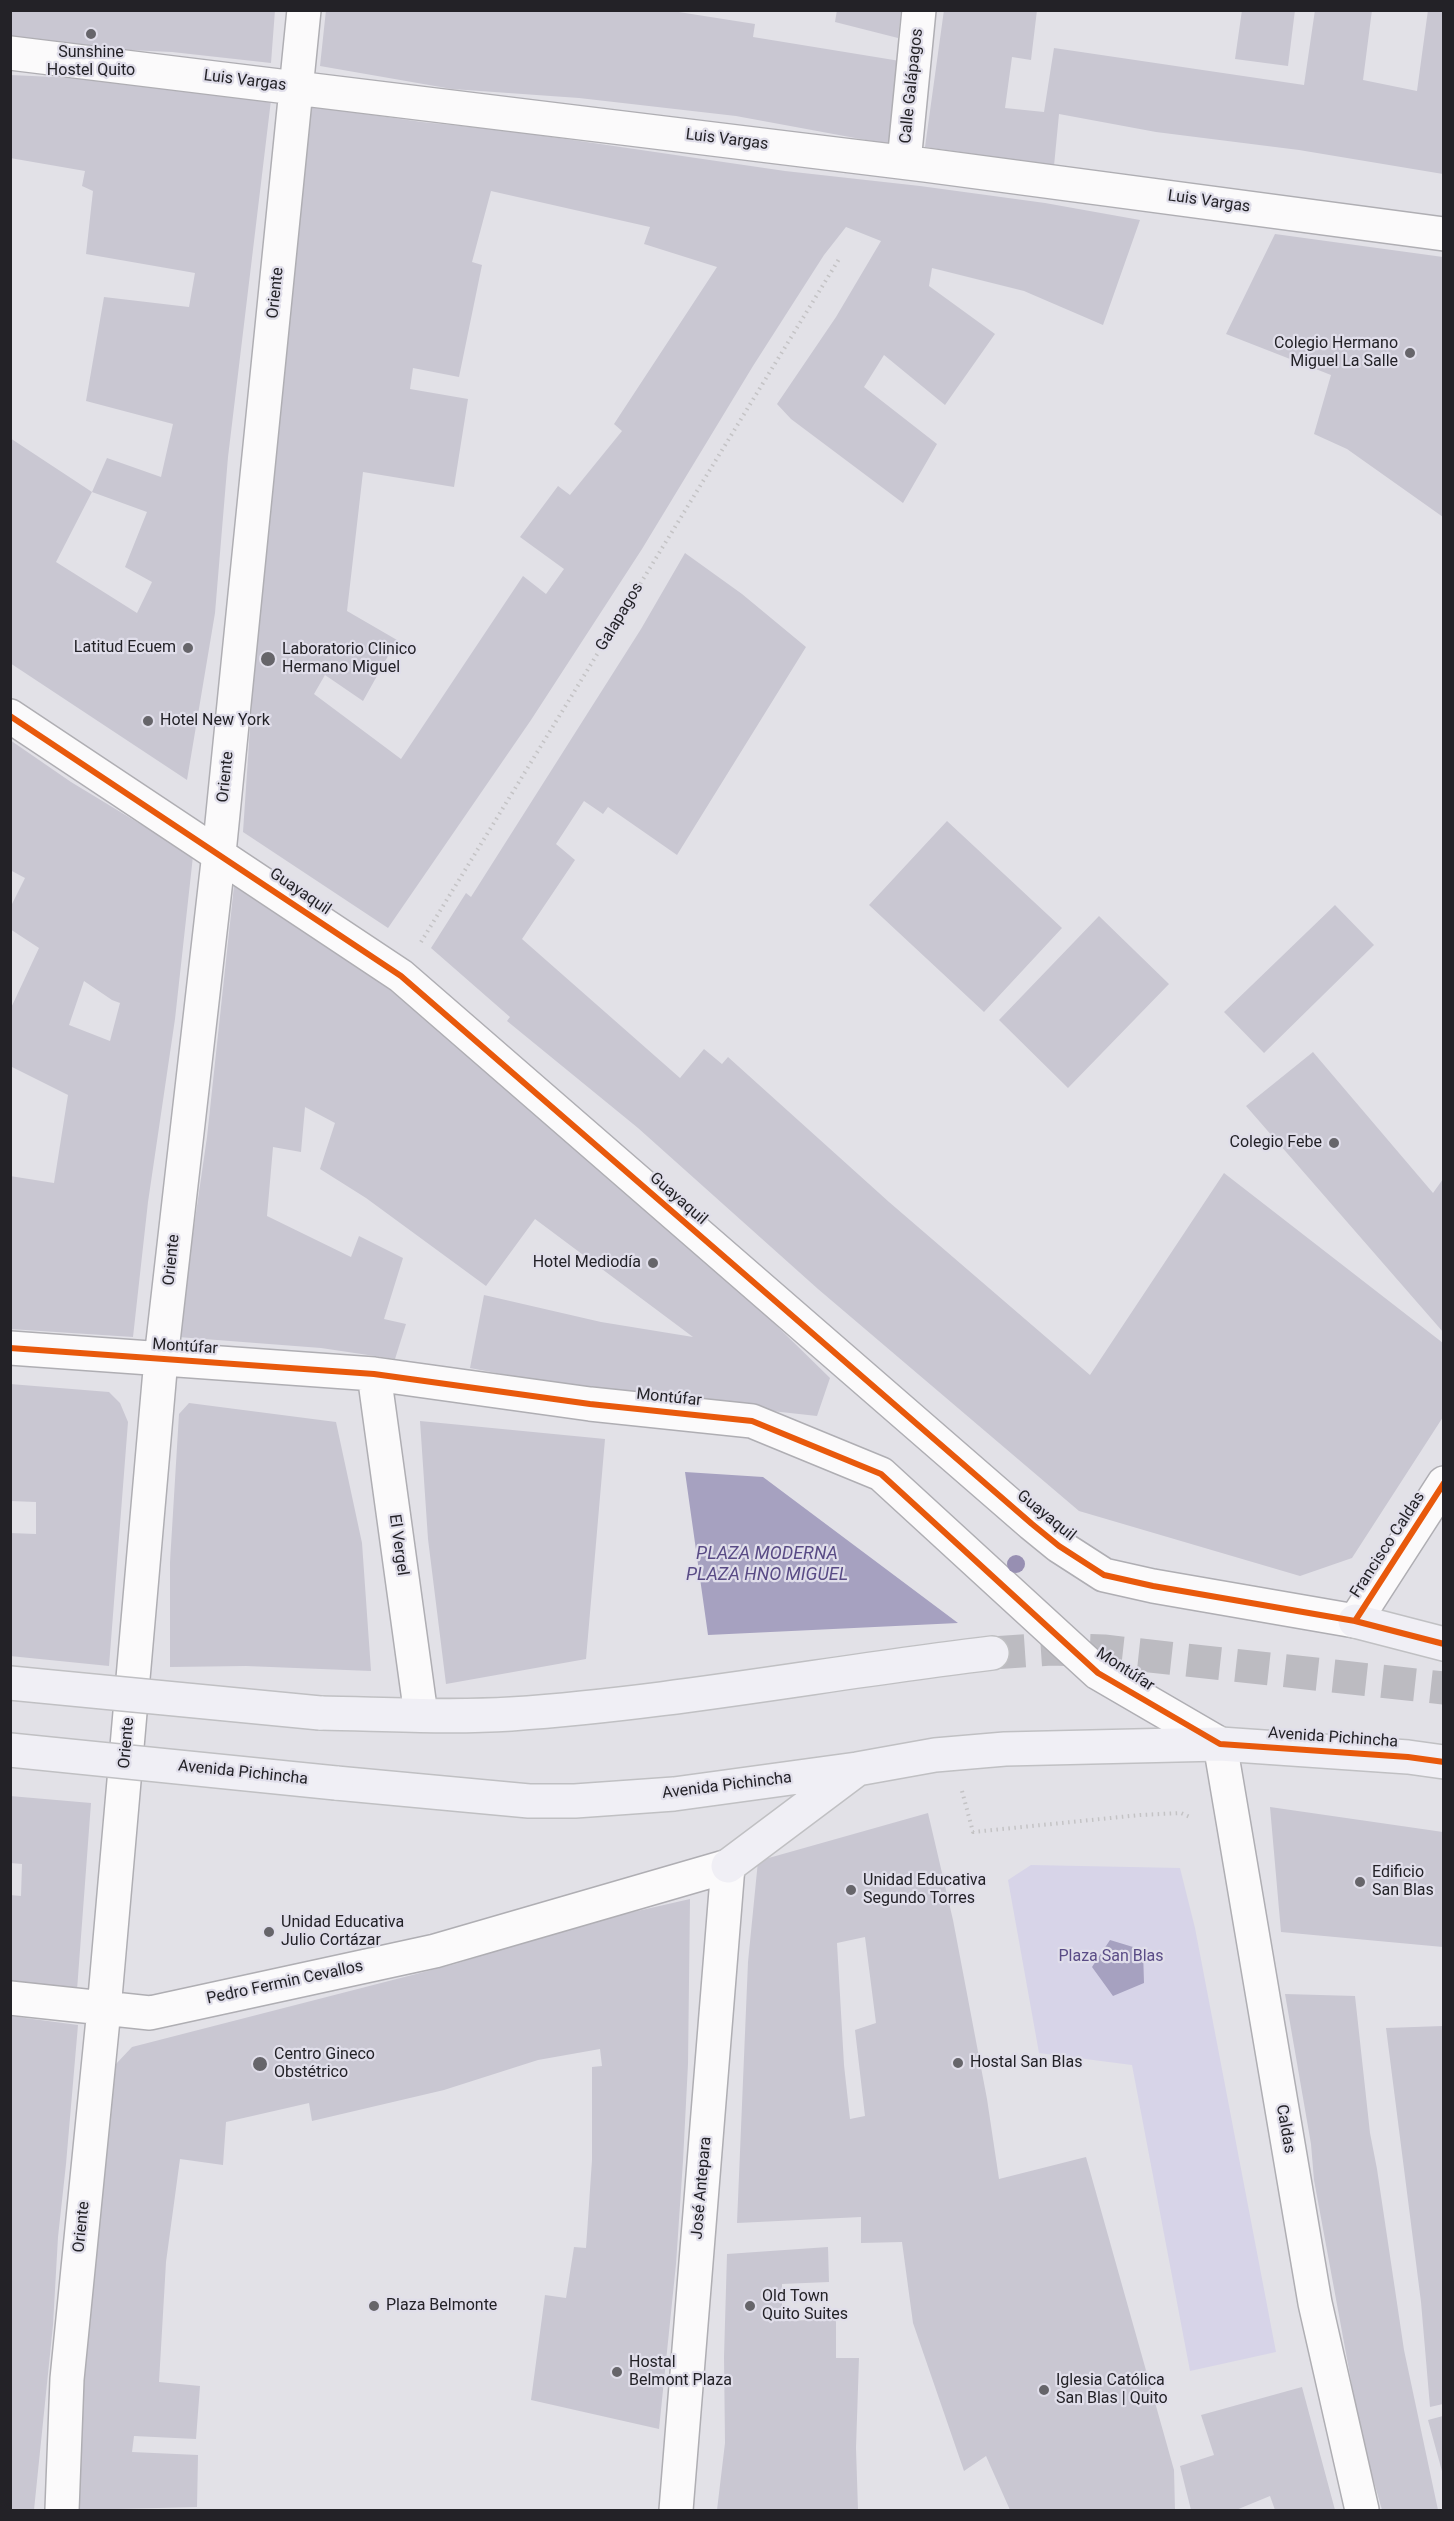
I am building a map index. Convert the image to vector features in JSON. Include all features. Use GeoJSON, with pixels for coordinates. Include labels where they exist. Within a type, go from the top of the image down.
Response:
{"type":"FeatureCollection","features":[{"type":"Feature","properties":{"kind":"main road"},"geometry":{"type":"LineString","coordinates":[[1355,1621],[1443,1644]]}},
{"type":"Feature","properties":{"kind":"main road"},"geometry":{"type":"LineString","coordinates":[[10,1683],[320,1713],[508,1714],[613,1705],[992,1653]]}},
{"type":"Feature","properties":{"kind":"main road","name":"Avenida Pichincha"},"geometry":{"type":"LineString","coordinates":[[10,1750],[528,1801],[575,1801],[674,1794],[951,1754],[1083,1746],[1220,1744],[1408,1757],[1443,1762]]}},
{"type":"Feature","properties":{"kind":"main road"},"geometry":{"type":"LineString","coordinates":[[728,1866],[857,1769]]}},
{"type":"Feature","properties":{"kind":"street","name":"Oriente"},"geometry":{"type":"LineString","coordinates":[[62,2511],[67,2379],[104,2009],[161,1359],[219,853],[304,10]]}},
{"type":"Feature","properties":{"kind":"street","name":"Calle Galápagos"},"geometry":{"type":"LineString","coordinates":[[904,162],[920,10]]}},
{"type":"Feature","properties":{"kind":"street","name":"Luis Vargas"},"geometry":{"type":"LineString","coordinates":[[10,53],[904,162],[1443,234]]}},
{"type":"Feature","properties":{"kind":"street","name":"Guayaquil"},"geometry":{"type":"LineString","coordinates":[[10,716],[401,976],[1059,1546],[1104,1575],[1153,1586],[1355,1621]]}},
{"type":"Feature","properties":{"kind":"street","name":"Montúfar"},"geometry":{"type":"LineString","coordinates":[[10,1348],[374,1374],[590,1404],[752,1421],[880,1474],[1098,1673],[1220,1744]]}},
{"type":"Feature","properties":{"kind":"street","name":"El Vergel"},"geometry":{"type":"LineString","coordinates":[[374,1374],[421,1715]]}},
{"type":"Feature","properties":{"kind":"street","name":"Francisco Caldas"},"geometry":{"type":"LineString","coordinates":[[1355,1621],[1443,1484]]}},
{"type":"Feature","properties":{"kind":"street","name":"Caldas"},"geometry":{"type":"LineString","coordinates":[[1220,1744],[1315,2303],[1362,2511]]}},
{"type":"Feature","properties":{"kind":"street","name":"Pedro Fermin Cevallos"},"geometry":{"type":"LineString","coordinates":[[10,1998],[150,2013],[435,1951],[728,1866]]}},
{"type":"Feature","properties":{"kind":"street","name":"José Antepara"},"geometry":{"type":"LineString","coordinates":[[676,2511],[728,1866]]}},
{"type":"Feature","properties":{"kind":"path"},"geometry":{"type":"LineString","coordinates":[[951,1754],[973,1832],[1140,1815],[1181,1813],[1196,1820]]}},
{"type":"Feature","properties":{"kind":"green space","name":"Plaza San Blas"},"geometry":{"type":"Polygon","coordinates":[[[1031,1865],[1180,1868],[1195,1928],[1276,2352],[1190,2371],[1132,2065],[1039,2053],[1008,1880],[1031,1865]]]}},
{"type":"Feature","properties":{"kind":"water","name":"PLAZA MODERNA PLAZA HNO MIGUEL"},"geometry":{"type":"Polygon","coordinates":[[[685,1472],[763,1477],[958,1623],[708,1635],[685,1472]]]}},
{"type":"Feature","properties":{"kind":"water"},"geometry":{"type":"Polygon","coordinates":[[[1110,1940],[1143,1950],[1144,1983],[1113,1996],[1092,1967],[1110,1940]]]}},
{"type":"Feature","properties":{"kind":"building"},"geometry":{"type":"Polygon","coordinates":[[[10,10],[275,10],[271,63],[172,52],[107,49],[10,37],[10,10]]]}},
{"type":"Feature","properties":{"kind":"building"},"geometry":{"type":"Polygon","coordinates":[[[326,10],[666,10],[755,24],[753,37],[900,61],[893,145],[736,116],[579,98],[452,89],[320,66],[326,10]]]}},
{"type":"Feature","properties":{"kind":"building"},"geometry":{"type":"Polygon","coordinates":[[[837,10],[901,10],[898,38],[835,22],[837,10]]]}},
{"type":"Feature","properties":{"kind":"building"},"geometry":{"type":"Polygon","coordinates":[[[944,10],[1037,10],[1031,60],[1012,57],[1005,108],[1044,112],[1054,48],[1304,85],[1315,10],[1372,10],[1363,80],[1417,91],[1428,10],[1443,10],[1443,174],[1299,150],[1156,132],[1059,114],[1054,166],[925,147],[944,10]]]}},
{"type":"Feature","properties":{"kind":"building"},"geometry":{"type":"Polygon","coordinates":[[[1242,10],[1295,10],[1288,66],[1235,59],[1242,10]]]}},
{"type":"Feature","properties":{"kind":"building"},"geometry":{"type":"Polygon","coordinates":[[[10,75],[97,79],[271,100],[228,457],[215,613],[187,780],[10,663],[10,438],[92,492],[107,458],[161,477],[173,424],[86,401],[104,297],[189,307],[195,273],[86,254],[93,191],[82,186],[85,171],[10,158],[10,75]],[[92,492],[56,562],[137,613],[152,582],[125,567],[147,512],[92,492]]]}},
{"type":"Feature","properties":{"kind":"building"},"geometry":{"type":"Polygon","coordinates":[[[311,106],[422,122],[511,131],[785,171],[1045,203],[1140,220],[1103,325],[1024,291],[932,268],[929,286],[995,334],[945,405],[884,355],[864,387],[937,444],[903,503],[791,419],[777,404],[836,317],[881,241],[846,227],[824,255],[753,366],[642,549],[531,720],[388,928],[243,832],[256,639],[287,348],[303,166],[311,106]],[[491,191],[472,262],[482,265],[459,377],[413,368],[410,389],[468,399],[454,487],[363,472],[347,611],[397,640],[363,701],[325,675],[314,694],[401,759],[523,576],[546,594],[564,569],[520,537],[558,486],[570,495],[622,431],[614,424],[717,267],[644,244],[650,227],[491,191]]]}},
{"type":"Feature","properties":{"kind":"building"},"geometry":{"type":"Polygon","coordinates":[[[1275,234],[1443,257],[1443,517],[1347,449],[1314,434],[1331,375],[1226,334],[1275,234]]]}},
{"type":"Feature","properties":{"kind":"building"},"geometry":{"type":"Polygon","coordinates":[[[685,553],[742,594],[806,647],[677,855],[608,807],[603,814],[584,801],[556,844],[575,860],[522,939],[680,1078],[704,1049],[722,1064],[728,1057],[889,1202],[1090,1375],[1224,1173],[1443,1343],[1443,1417],[1352,1558],[1300,1576],[1079,1511],[818,1289],[638,1128],[507,1021],[510,1017],[431,948],[466,893],[471,897],[641,629],[685,553]]]}},
{"type":"Feature","properties":{"kind":"building"},"geometry":{"type":"Polygon","coordinates":[[[10,740],[71,782],[193,856],[175,1019],[148,1202],[133,1337],[10,1329],[10,1176],[54,1183],[68,1095],[10,1066],[10,1010],[39,948],[10,929],[10,908],[25,878],[10,870],[10,740]],[[84,981],[69,1025],[110,1041],[120,1003],[84,981]]]}},
{"type":"Feature","properties":{"kind":"building"},"geometry":{"type":"Polygon","coordinates":[[[947,821],[1062,928],[984,1012],[869,905],[947,821]]]}},
{"type":"Feature","properties":{"kind":"building"},"geometry":{"type":"Polygon","coordinates":[[[234,886],[358,964],[458,1045],[730,1280],[830,1378],[817,1416],[591,1391],[470,1368],[484,1295],[601,1322],[693,1337],[535,1219],[486,1286],[366,1198],[320,1169],[335,1123],[305,1107],[301,1152],[273,1147],[267,1216],[351,1257],[359,1236],[403,1258],[384,1319],[406,1324],[395,1359],[321,1348],[178,1337],[207,1137],[234,886]]]}},
{"type":"Feature","properties":{"kind":"building"},"geometry":{"type":"Polygon","coordinates":[[[1335,905],[1374,945],[1264,1053],[1224,1012],[1335,905]]]}},
{"type":"Feature","properties":{"kind":"building"},"geometry":{"type":"Polygon","coordinates":[[[1099,916],[1169,984],[1068,1088],[999,1020],[1099,916]]]}},
{"type":"Feature","properties":{"kind":"building","name":"Colegio Febe"},"geometry":{"type":"Polygon","coordinates":[[[1313,1052],[1433,1193],[1443,1179],[1443,1332],[1246,1106],[1313,1052]]]}},
{"type":"Feature","properties":{"kind":"building"},"geometry":{"type":"Polygon","coordinates":[[[10,1384],[109,1392],[120,1403],[128,1422],[109,1666],[10,1656],[10,1533],[36,1534],[36,1502],[10,1501],[10,1384]]]}},
{"type":"Feature","properties":{"kind":"building"},"geometry":{"type":"Polygon","coordinates":[[[189,1403],[336,1422],[362,1543],[371,1671],[246,1666],[170,1667],[170,1562],[179,1414],[189,1403]]]}},
{"type":"Feature","properties":{"kind":"building"},"geometry":{"type":"Polygon","coordinates":[[[420,1421],[605,1439],[586,1659],[446,1684],[428,1539],[420,1421]]]}},
{"type":"Feature","properties":{"kind":"building"},"geometry":{"type":"Polygon","coordinates":[[[10,1796],[91,1803],[77,1990],[10,1982],[10,1895],[21,1896],[22,1864],[10,1863],[10,1796]]]}},
{"type":"Feature","properties":{"kind":"building","name":"Edificio San Blas"},"geometry":{"type":"Polygon","coordinates":[[[1270,1807],[1443,1832],[1443,1947],[1281,1932],[1270,1807]]]}},
{"type":"Feature","properties":{"kind":"building"},"geometry":{"type":"Polygon","coordinates":[[[928,1813],[953,1920],[987,2099],[999,2179],[1086,2157],[1174,2470],[1175,2510],[1010,2510],[986,2456],[964,2471],[913,2323],[902,2242],[861,2243],[861,2217],[737,2223],[748,1962],[758,1861],[928,1813]],[[865,1937],[837,1943],[844,2065],[850,2119],[865,2116],[855,2030],[876,2023],[865,1937]]]}},
{"type":"Feature","properties":{"kind":"building"},"geometry":{"type":"Polygon","coordinates":[[[690,1899],[688,2064],[683,2161],[676,2264],[659,2429],[531,2400],[545,2295],[566,2298],[574,2247],[586,2248],[592,2160],[592,2067],[602,2066],[600,2049],[538,2060],[444,2090],[312,2121],[309,2103],[226,2122],[223,2165],[180,2159],[166,2262],[159,2382],[200,2386],[196,2439],[134,2436],[132,2452],[198,2455],[197,2507],[79,2510],[84,2375],[94,2251],[115,2065],[132,2047],[455,1964],[585,1923],[690,1899]]]}},
{"type":"Feature","properties":{"kind":"building"},"geometry":{"type":"Polygon","coordinates":[[[1285,1994],[1355,1996],[1370,2133],[1404,2350],[1438,2510],[1382,2510],[1362,2440],[1314,2180],[1311,2144],[1285,1994]]]}},
{"type":"Feature","properties":{"kind":"building"},"geometry":{"type":"Polygon","coordinates":[[[10,2016],[78,2025],[58,2237],[53,2325],[34,2510],[10,2510],[10,2016]]]}},
{"type":"Feature","properties":{"kind":"building"},"geometry":{"type":"Polygon","coordinates":[[[1443,2026],[1443,2404],[1430,2407],[1421,2302],[1386,2028],[1443,2026]]]}},
{"type":"Feature","properties":{"kind":"building"},"geometry":{"type":"Polygon","coordinates":[[[828,2247],[829,2282],[782,2284],[782,2321],[836,2319],[836,2358],[859,2358],[856,2448],[858,2510],[717,2510],[725,2443],[724,2357],[727,2254],[828,2247]]]}},
{"type":"Feature","properties":{"kind":"building"},"geometry":{"type":"Polygon","coordinates":[[[1302,2387],[1335,2510],[1275,2510],[1270,2496],[1236,2510],[1191,2510],[1180,2466],[1214,2455],[1201,2415],[1302,2387]]]}},
{"type":"Feature","properties":{"kind":"building"},"geometry":{"type":"Polygon","coordinates":[[[1443,2416],[1443,2475],[1428,2420],[1443,2416]]]}},
{"type":"Feature","properties":{"kind":"tunnel"},"geometry":{"type":"LineString","coordinates":[[992,1653],[1051,1649],[1104,1651],[1444,1688]]}},
{"type":"Feature","properties":{"kind":"cycle path"},"geometry":{"type":"LineString","coordinates":[[10,716],[401,976],[1059,1546],[1104,1575],[1153,1586],[1355,1621],[1444,1644]]}},
{"type":"Feature","properties":{"kind":"cycle path"},"geometry":{"type":"LineString","coordinates":[[10,1348],[374,1374],[590,1404],[752,1421],[881,1474],[1098,1673],[1220,1744],[1408,1757],[1444,1762]]}},
{"type":"Feature","properties":{"kind":"cycle path"},"geometry":{"type":"LineString","coordinates":[[1355,1621],[1444,1483]]}},
{"type":"Feature","properties":{"kind":"place","name":"Sunshine Hostel Quito"},"geometry":{"type":"Point","coordinates":[91,34]}},
{"type":"Feature","properties":{"kind":"place","name":"Colegio Hermano Miguel La Salle"},"geometry":{"type":"Point","coordinates":[1410,353]}},
{"type":"Feature","properties":{"kind":"place","name":"Latitud Ecuem"},"geometry":{"type":"Point","coordinates":[188,648]}},
{"type":"Feature","properties":{"kind":"place","name":"Laboratorio Clinico Hermano Miguel"},"geometry":{"type":"Point","coordinates":[268,659]}},
{"type":"Feature","properties":{"kind":"place","name":"Hotel New York"},"geometry":{"type":"Point","coordinates":[148,721]}},
{"type":"Feature","properties":{"kind":"place","name":"Colegio Febe"},"geometry":{"type":"Point","coordinates":[1334,1143]}},
{"type":"Feature","properties":{"kind":"place","name":"Hotel Mediodía"},"geometry":{"type":"Point","coordinates":[653,1263]}},
{"type":"Feature","properties":{"kind":"place","name":"Edificio San Blas"},"geometry":{"type":"Point","coordinates":[1360,1882]}},
{"type":"Feature","properties":{"kind":"place","name":"Unidad Educativa Segundo Torres"},"geometry":{"type":"Point","coordinates":[851,1890]}},
{"type":"Feature","properties":{"kind":"place","name":"Unidad Educativa Julio Cortázar"},"geometry":{"type":"Point","coordinates":[269,1932]}},
{"type":"Feature","properties":{"kind":"place","name":"Hostal San Blas"},"geometry":{"type":"Point","coordinates":[958,2063]}},
{"type":"Feature","properties":{"kind":"place","name":"Centro Gineco Obstétrico"},"geometry":{"type":"Point","coordinates":[260,2064]}},
{"type":"Feature","properties":{"kind":"place","name":"Plaza Belmonte"},"geometry":{"type":"Point","coordinates":[374,2306]}},
{"type":"Feature","properties":{"kind":"place","name":"Old Town Quito Suites"},"geometry":{"type":"Point","coordinates":[750,2306]}},
{"type":"Feature","properties":{"kind":"place","name":"Hostal Belmont Plaza"},"geometry":{"type":"Point","coordinates":[617,2372]}},
{"type":"Feature","properties":{"kind":"place","name":"Iglesia Católica San Blas | Quito"},"geometry":{"type":"Point","coordinates":[1044,2390]}}]}
